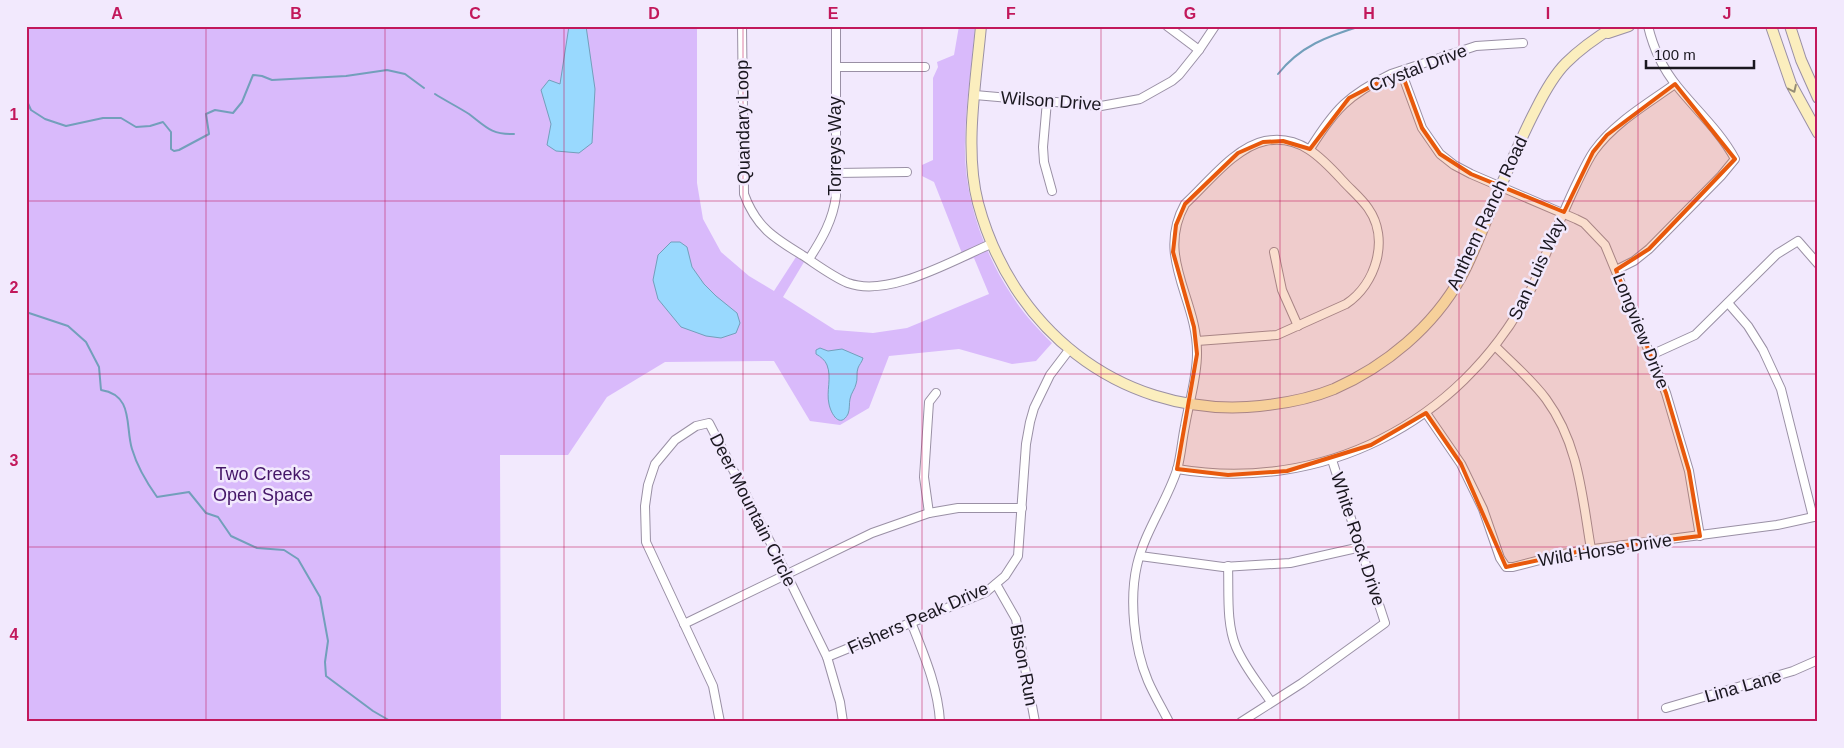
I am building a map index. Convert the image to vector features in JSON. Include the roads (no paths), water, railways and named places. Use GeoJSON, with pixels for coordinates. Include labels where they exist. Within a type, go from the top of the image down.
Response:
{"type":"FeatureCollection","features":[{"type":"Feature","properties":{"kind":"street","name":"Quandary Loop"},"geometry":{"type":"LineString","coordinates":[[742,26],[744,194],[750,210],[761,226],[776,239],[848,282],[881,287],[908,280],[991,244]]}},
{"type":"Feature","properties":{"kind":"street","name":"Torreys Way"},"geometry":{"type":"LineString","coordinates":[[809,259],[830,223],[834,210],[836,173],[836,26]]}},
{"type":"Feature","properties":{"kind":"street","name":"Anthem Ranch Road"},"geometry":{"type":"LineString","coordinates":[[981,26],[971,142],[974,180],[977,201],[991,244],[1002,268],[1017,292],[1037,318],[1069,350],[1083,361],[1113,378],[1154,395],[1189,404],[1230,408],[1285,404],[1332,390],[1366,372],[1398,351],[1431,319],[1462,276],[1527,126],[1549,85],[1565,64],[1614,26]]}},
{"type":"Feature","properties":{"kind":"street"},"geometry":{"type":"LineString","coordinates":[[1167,26],[1199,50]]}},
{"type":"Feature","properties":{"kind":"street","name":"Wilson Drive"},"geometry":{"type":"LineString","coordinates":[[975,95],[1101,106],[1140,99],[1172,81],[1199,50],[1215,26]]}},
{"type":"Feature","properties":{"kind":"street","name":"Anthem Ranch Road"},"geometry":{"type":"LineString","coordinates":[[1600,35],[1629,26]]}},
{"type":"Feature","properties":{"kind":"street"},"geometry":{"type":"LineString","coordinates":[[1616,270],[1634,261],[1649,248],[1716,181],[1735,159],[1728,144],[1675,84],[1657,53],[1648,26]]}},
{"type":"Feature","properties":{"kind":"street"},"geometry":{"type":"LineString","coordinates":[[1772,26],[1791,84],[1818,133]]}},
{"type":"Feature","properties":{"kind":"street"},"geometry":{"type":"LineString","coordinates":[[1790,26],[1801,60],[1818,98]]}},
{"type":"Feature","properties":{"kind":"street","name":"Crystal Drive"},"geometry":{"type":"LineString","coordinates":[[1310,149],[1326,123],[1349,98],[1378,80],[1476,46],[1523,42]]}},
{"type":"Feature","properties":{"kind":"street"},"geometry":{"type":"LineString","coordinates":[[836,67],[925,67]]}},
{"type":"Feature","properties":{"kind":"street","name":"Longview Drive"},"geometry":{"type":"LineString","coordinates":[[1401,71],[1422,128],[1440,154],[1468,173],[1564,212],[1584,223],[1605,245],[1666,393],[1689,471],[1700,536]]}},
{"type":"Feature","properties":{"kind":"street","name":"San Luis Way"},"geometry":{"type":"LineString","coordinates":[[1177,469],[1198,473],[1228,475],[1287,471],[1332,460],[1379,441],[1408,426],[1426,413],[1464,383],[1509,328],[1528,295],[1564,212],[1593,152],[1607,136],[1632,115],[1675,84]]}},
{"type":"Feature","properties":{"kind":"street"},"geometry":{"type":"LineString","coordinates":[[1047,101],[1043,147],[1044,162],[1052,192]]}},
{"type":"Feature","properties":{"kind":"street"},"geometry":{"type":"LineString","coordinates":[[1169,722],[1148,680],[1136,639],[1134,608],[1137,566],[1147,533],[1177,469],[1197,358],[1197,341],[1193,320],[1174,252],[1173,238],[1185,204],[1238,153],[1251,146],[1273,141],[1283,141],[1310,149],[1325,162],[1368,208],[1375,222],[1378,248],[1377,261],[1368,282],[1355,298],[1346,304],[1286,332],[1267,336],[1197,341]]}},
{"type":"Feature","properties":{"kind":"street"},"geometry":{"type":"LineString","coordinates":[[836,173],[907,172]]}},
{"type":"Feature","properties":{"kind":"street"},"geometry":{"type":"LineString","coordinates":[[1651,355],[1695,335],[1777,254],[1798,240],[1818,264]]}},
{"type":"Feature","properties":{"kind":"street"},"geometry":{"type":"LineString","coordinates":[[1274,252],[1282,290],[1298,326]]}},
{"type":"Feature","properties":{"kind":"street"},"geometry":{"type":"LineString","coordinates":[[1728,303],[1748,326],[1763,350],[1781,389],[1816,517]]}},
{"type":"Feature","properties":{"kind":"street"},"geometry":{"type":"LineString","coordinates":[[1495,346],[1545,398],[1569,441],[1579,474],[1591,549]]}},
{"type":"Feature","properties":{"kind":"street","name":"Fishers Peak Drive"},"geometry":{"type":"LineString","coordinates":[[827,657],[986,592],[1005,576],[1018,556],[1026,444],[1030,422],[1034,408],[1050,375],[1069,350]]}},
{"type":"Feature","properties":{"kind":"street"},"geometry":{"type":"LineString","coordinates":[[929,512],[924,477],[929,402],[936,393]]}},
{"type":"Feature","properties":{"kind":"street","name":"Wild Horse Drive"},"geometry":{"type":"LineString","coordinates":[[1426,413],[1461,464],[1482,509],[1500,558],[1506,567],[1591,549],[1700,536],[1777,525],[1816,517]]}},
{"type":"Feature","properties":{"kind":"street","name":"Deer Mountain Circle"},"geometry":{"type":"LineString","coordinates":[[720,722],[713,686],[646,542],[645,506],[648,485],[655,464],[675,440],[696,426],[709,424],[787,574],[827,657],[840,702],[843,722]]}},
{"type":"Feature","properties":{"kind":"street","name":"White Rock Drive"},"geometry":{"type":"LineString","coordinates":[[1241,722],[1302,683],[1385,623],[1332,460]]}},
{"type":"Feature","properties":{"kind":"street"},"geometry":{"type":"LineString","coordinates":[[684,624],[872,533],[929,512],[958,508],[1022,508]]}},
{"type":"Feature","properties":{"kind":"street"},"geometry":{"type":"LineString","coordinates":[[1140,556],[1228,566],[1290,563],[1361,547]]}},
{"type":"Feature","properties":{"kind":"street"},"geometry":{"type":"LineString","coordinates":[[1228,566],[1231,624],[1236,646],[1249,671],[1271,702]]}},
{"type":"Feature","properties":{"kind":"street","name":"Bison Run"},"geometry":{"type":"LineString","coordinates":[[996,584],[1016,619],[1035,722]]}},
{"type":"Feature","properties":{"kind":"street"},"geometry":{"type":"LineString","coordinates":[[911,622],[928,663],[935,689],[940,722]]}},
{"type":"Feature","properties":{"kind":"street","name":"Lina Lane"},"geometry":{"type":"LineString","coordinates":[[1666,708],[1793,671],[1818,660]]}},
{"type":"Feature","properties":{"kind":"water"},"geometry":{"type":"Polygon","coordinates":[[[569,26],[586,26],[595,89],[592,143],[579,153],[556,151],[547,145],[551,124],[541,90],[549,80],[560,84],[569,26]]]}},
{"type":"Feature","properties":{"kind":"water"},"geometry":{"type":"Polygon","coordinates":[[[671,242],[680,242],[687,247],[692,267],[704,284],[737,313],[740,323],[736,333],[721,338],[706,336],[681,327],[658,299],[653,280],[658,255],[671,242]]]}},
{"type":"Feature","properties":{"kind":"water"},"geometry":{"type":"Polygon","coordinates":[[[820,348],[828,351],[842,349],[863,358],[857,370],[857,382],[851,397],[848,414],[842,420],[834,416],[830,408],[827,365],[816,354],[816,350],[820,348]]]}},
{"type":"Feature","properties":{"kind":"waterway"},"geometry":{"type":"LineString","coordinates":[[1278,74],[1296,56],[1315,43],[1361,26]]}},
{"type":"Feature","properties":{"kind":"waterway"},"geometry":{"type":"LineString","coordinates":[[26,99],[31,110],[45,119],[66,126],[103,118],[121,118],[136,127],[150,126],[163,122],[171,132],[171,149],[174,151],[209,134],[206,114],[215,110],[233,113],[242,102],[253,75],[272,80],[346,76],[387,70],[405,74],[424,88]]}},
{"type":"Feature","properties":{"kind":"waterway"},"geometry":{"type":"LineString","coordinates":[[435,94],[469,114],[489,129],[500,133],[514,134]]}},
{"type":"Feature","properties":{"kind":"waterway"},"geometry":{"type":"LineString","coordinates":[[26,312],[68,326],[86,342],[99,367],[101,390],[112,393],[119,398],[123,405],[134,455],[157,497],[189,492],[206,513],[218,517],[231,536],[257,548],[284,550],[298,559],[320,597],[328,641],[325,662],[326,676],[373,711],[392,722]]}},
{"type":"Feature","properties":{"kind":"park label","name":"Two Creeks Open Space"},"geometry":{"type":"Point","coordinates":[263,484]}}]}
